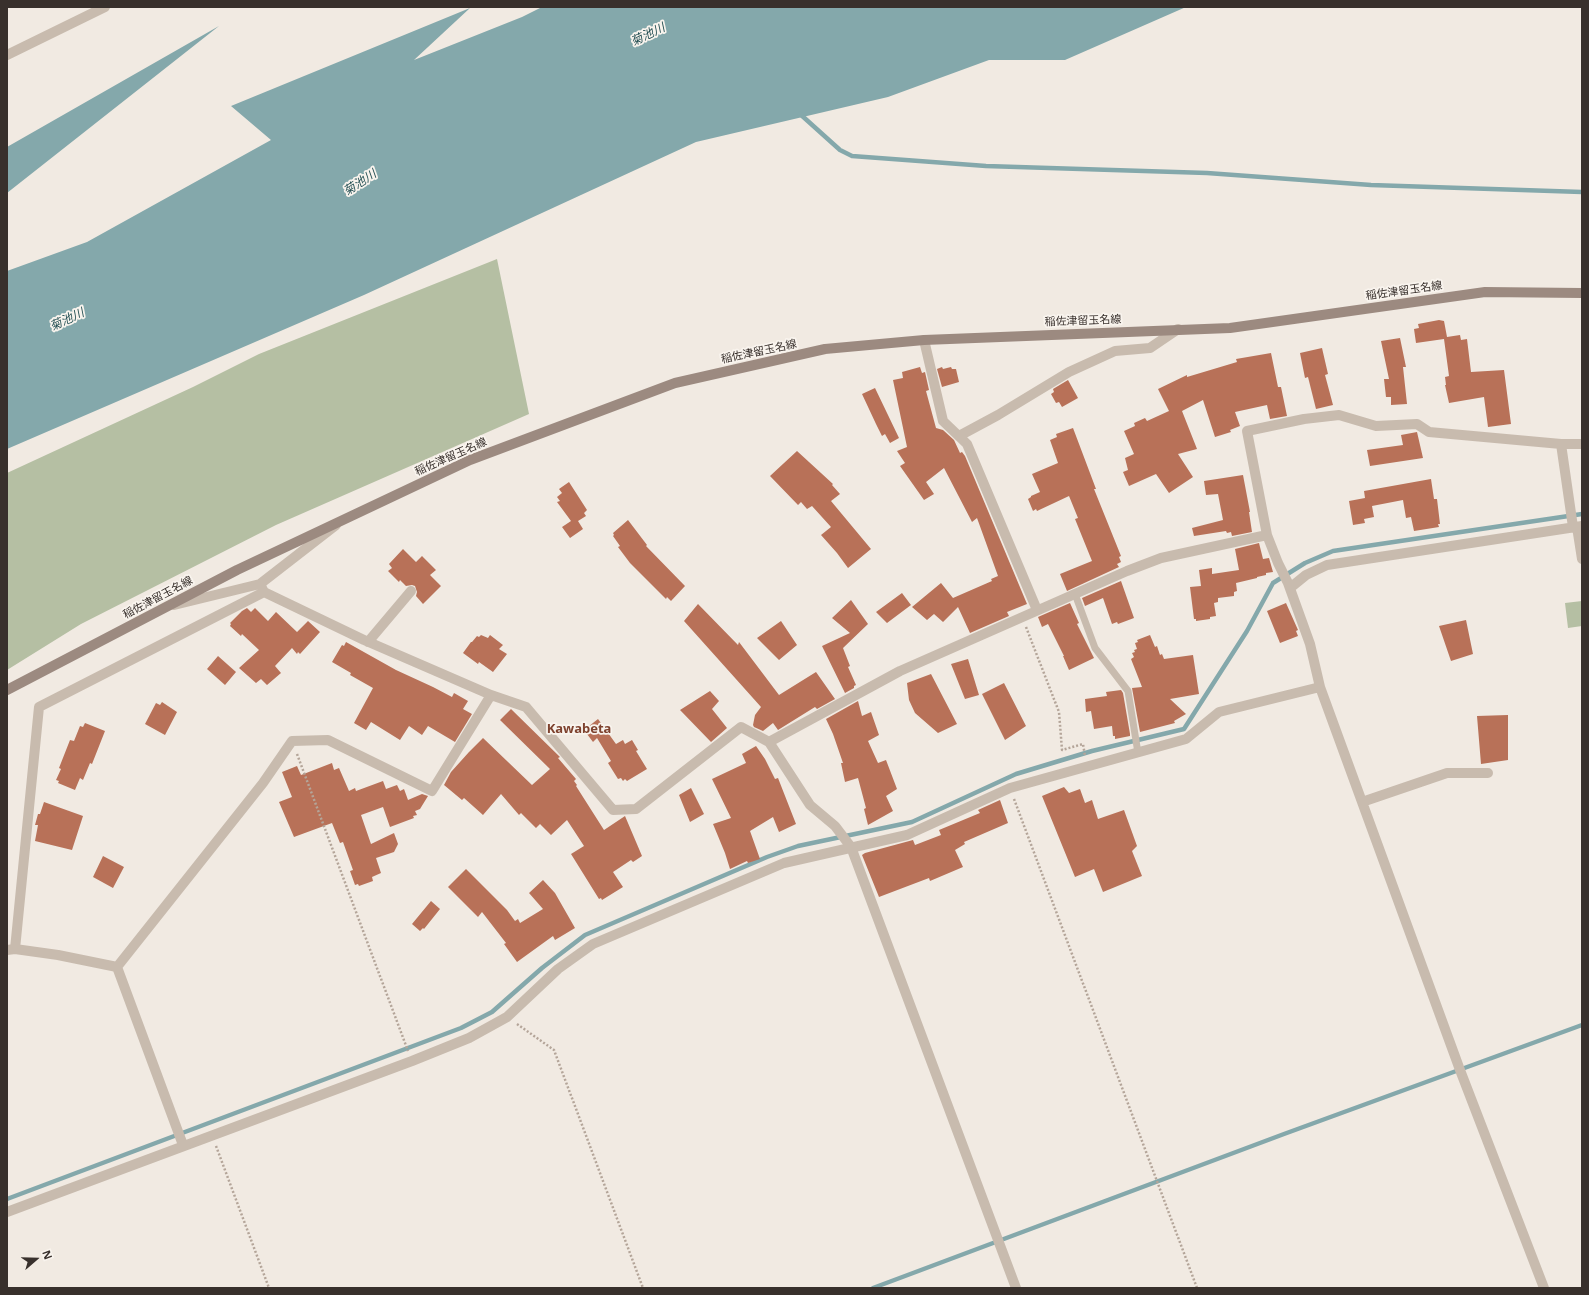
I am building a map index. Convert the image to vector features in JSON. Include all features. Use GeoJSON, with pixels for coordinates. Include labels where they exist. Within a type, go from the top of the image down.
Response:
{"type":"FeatureCollection","features":[{"type":"Feature","properties":{"kind":"main road","name":"稲佐津留玉名線"},"geometry":{"type":"LineString","coordinates":[[7,690],[237,570],[470,460],[675,382],[825,349],[924,340],[1230,328],[1485,292],[1582,293]]}},
{"type":"Feature","properties":{"kind":"street"},"geometry":{"type":"LineString","coordinates":[[7,55],[105,7]]}},
{"type":"Feature","properties":{"kind":"street"},"geometry":{"type":"LineString","coordinates":[[959,436],[998,415],[1069,372],[1115,351],[1150,348],[1178,329]]}},
{"type":"Feature","properties":{"kind":"street"},"geometry":{"type":"LineString","coordinates":[[924,340],[943,421],[966,444],[1037,610]]}},
{"type":"Feature","properties":{"kind":"street"},"geometry":{"type":"LineString","coordinates":[[1544,1288],[1462,1074],[1320,687],[1310,644],[1289,586],[1267,534],[1247,431],[1304,418],[1339,415],[1376,426],[1417,424],[1429,432],[1561,444],[1582,444]]}},
{"type":"Feature","properties":{"kind":"street"},"geometry":{"type":"LineString","coordinates":[[1561,444],[1570,505],[1577,526],[1582,559]]}},
{"type":"Feature","properties":{"kind":"street"},"geometry":{"type":"LineString","coordinates":[[117,967],[58,955],[11,950],[38,707],[262,588],[343,520]]}},
{"type":"Feature","properties":{"kind":"street"},"geometry":{"type":"LineString","coordinates":[[1289,586],[1306,575],[1327,565],[1577,526]]}},
{"type":"Feature","properties":{"kind":"street"},"geometry":{"type":"LineString","coordinates":[[769,742],[900,671],[1022,618],[1037,610],[1161,558],[1267,534]]}},
{"type":"Feature","properties":{"kind":"street"},"geometry":{"type":"LineString","coordinates":[[169,606],[262,588],[368,642],[491,695],[526,707],[613,810],[636,809],[741,727],[769,742],[810,805],[835,826],[850,847],[1016,1288]]}},
{"type":"Feature","properties":{"kind":"street"},"geometry":{"type":"LineString","coordinates":[[368,642],[411,591]]}},
{"type":"Feature","properties":{"kind":"street"},"geometry":{"type":"LineString","coordinates":[[7,1212],[183,1144],[212,1135],[469,1038],[507,1017],[558,969],[593,944],[784,863],[907,835],[1010,788],[1138,751],[1186,739],[1219,712],[1320,687]]}},
{"type":"Feature","properties":{"kind":"street"},"geometry":{"type":"LineString","coordinates":[[117,967],[263,783],[292,741],[328,740],[432,791],[491,695]]}},
{"type":"Feature","properties":{"kind":"street"},"geometry":{"type":"LineString","coordinates":[[1362,802],[1447,773],[1488,774]]}},
{"type":"Feature","properties":{"kind":"street"},"geometry":{"type":"LineString","coordinates":[[117,967],[183,1144]]}},
{"type":"Feature","properties":{"kind":"lane"},"geometry":{"type":"LineString","coordinates":[[1075,594],[1095,648],[1128,691],[1138,751]]}},
{"type":"Feature","properties":{"kind":"path"},"geometry":{"type":"LineString","coordinates":[[1022,618],[1059,712],[1062,750],[1083,744],[1087,762]]}},
{"type":"Feature","properties":{"kind":"path"},"geometry":{"type":"LineString","coordinates":[[292,741],[404,1039]]}},
{"type":"Feature","properties":{"kind":"path"},"geometry":{"type":"LineString","coordinates":[[1010,788],[1197,1288]]}},
{"type":"Feature","properties":{"kind":"path"},"geometry":{"type":"LineString","coordinates":[[507,1017],[554,1050],[643,1288]]}},
{"type":"Feature","properties":{"kind":"path"},"geometry":{"type":"LineString","coordinates":[[212,1135],[269,1288]]}},
{"type":"Feature","properties":{"kind":"green space"},"geometry":{"type":"Polygon","coordinates":[[[497,259],[529,414],[276,525],[81,624],[7,670],[7,473],[193,387],[259,354],[497,259]]]}},
{"type":"Feature","properties":{"kind":"green space"},"geometry":{"type":"Polygon","coordinates":[[[1582,601],[1582,626],[1568,628],[1565,603],[1582,601]]]}},
{"type":"Feature","properties":{"kind":"water","name":"菊池川"},"geometry":{"type":"Polygon","coordinates":[[[542,7],[1186,7],[1065,60],[989,60],[888,97],[696,142],[364,295],[7,449],[7,271],[87,242],[271,140],[231,106],[470,8],[414,60],[522,17],[542,7]]]}},
{"type":"Feature","properties":{"kind":"water"},"geometry":{"type":"Polygon","coordinates":[[[219,26],[7,193],[7,147],[219,26]]]}},
{"type":"Feature","properties":{"kind":"building"},"geometry":{"type":"Polygon","coordinates":[[[1439,320],[1444,321],[1447,337],[1460,335],[1461,340],[1467,339],[1471,372],[1504,370],[1511,424],[1488,427],[1484,397],[1449,403],[1445,385],[1445,377],[1449,376],[1444,339],[1416,343],[1414,329],[1419,328],[1418,324],[1439,320]]]}},
{"type":"Feature","properties":{"kind":"building"},"geometry":{"type":"Polygon","coordinates":[[[1400,338],[1406,367],[1403,367],[1407,404],[1391,405],[1391,397],[1386,397],[1384,379],[1389,379],[1381,341],[1400,338]]]}},
{"type":"Feature","properties":{"kind":"building"},"geometry":{"type":"Polygon","coordinates":[[[1322,348],[1328,374],[1325,375],[1333,405],[1316,409],[1308,377],[1305,378],[1300,353],[1322,348]]]}},
{"type":"Feature","properties":{"kind":"building"},"geometry":{"type":"Polygon","coordinates":[[[1271,353],[1278,387],[1281,387],[1287,416],[1270,419],[1267,405],[1235,412],[1240,426],[1230,430],[1231,432],[1215,437],[1203,400],[1182,411],[1197,449],[1178,454],[1193,477],[1169,493],[1156,474],[1129,486],[1123,472],[1128,470],[1125,458],[1134,454],[1124,431],[1135,426],[1134,423],[1145,418],[1147,421],[1169,411],[1158,389],[1187,375],[1187,377],[1237,362],[1236,359],[1271,353]]]}},
{"type":"Feature","properties":{"kind":"building"},"geometry":{"type":"Polygon","coordinates":[[[920,367],[922,373],[925,372],[929,390],[926,391],[936,428],[943,430],[954,440],[960,453],[962,452],[965,456],[1027,604],[1007,612],[1009,616],[970,633],[958,607],[943,622],[934,614],[927,620],[912,607],[941,583],[953,598],[992,581],[991,579],[998,576],[977,518],[972,522],[944,468],[926,482],[934,494],[924,500],[900,466],[905,463],[897,451],[907,447],[893,380],[903,378],[902,372],[920,367]]]}},
{"type":"Feature","properties":{"kind":"building"},"geometry":{"type":"Polygon","coordinates":[[[942,367],[943,369],[951,367],[952,369],[956,369],[959,382],[942,387],[937,369],[942,367]]]}},
{"type":"Feature","properties":{"kind":"building"},"geometry":{"type":"Polygon","coordinates":[[[1068,380],[1078,398],[1062,407],[1059,402],[1056,403],[1051,394],[1054,392],[1053,389],[1068,380]]]}},
{"type":"Feature","properties":{"kind":"building"},"geometry":{"type":"Polygon","coordinates":[[[875,388],[899,438],[890,443],[885,434],[882,436],[862,394],[875,388]]]}},
{"type":"Feature","properties":{"kind":"building"},"geometry":{"type":"Polygon","coordinates":[[[1073,428],[1096,489],[1094,489],[1121,556],[1119,557],[1121,562],[1117,564],[1119,567],[1067,591],[1060,574],[1092,561],[1075,519],[1078,518],[1069,496],[1037,511],[1036,509],[1033,511],[1028,499],[1040,492],[1032,474],[1058,463],[1050,440],[1057,437],[1056,434],[1073,428]]]}},
{"type":"Feature","properties":{"kind":"building"},"geometry":{"type":"Polygon","coordinates":[[[1417,432],[1423,458],[1370,466],[1367,450],[1403,445],[1401,435],[1417,432]]]}},
{"type":"Feature","properties":{"kind":"building"},"geometry":{"type":"Polygon","coordinates":[[[797,451],[833,484],[832,485],[840,494],[831,501],[871,549],[848,568],[821,535],[831,527],[812,506],[807,509],[801,502],[798,505],[770,476],[797,451]]]}},
{"type":"Feature","properties":{"kind":"building"},"geometry":{"type":"Polygon","coordinates":[[[1243,475],[1252,532],[1232,536],[1231,532],[1227,533],[1226,531],[1194,536],[1192,528],[1223,520],[1218,494],[1206,495],[1204,481],[1243,475]]]}},
{"type":"Feature","properties":{"kind":"building"},"geometry":{"type":"Polygon","coordinates":[[[1431,479],[1434,499],[1437,499],[1440,524],[1438,524],[1439,527],[1414,531],[1411,517],[1406,518],[1403,500],[1372,506],[1374,517],[1364,519],[1365,523],[1353,525],[1349,501],[1365,498],[1364,491],[1431,479]]]}},
{"type":"Feature","properties":{"kind":"building"},"geometry":{"type":"Polygon","coordinates":[[[569,482],[587,510],[584,513],[586,516],[578,521],[583,529],[570,538],[562,527],[571,521],[557,502],[560,501],[557,497],[562,493],[559,489],[569,482]]]}},
{"type":"Feature","properties":{"kind":"building"},"geometry":{"type":"Polygon","coordinates":[[[628,520],[647,545],[646,546],[685,586],[671,601],[667,597],[666,599],[630,563],[618,547],[620,546],[613,536],[613,533],[628,520]]]}},
{"type":"Feature","properties":{"kind":"building"},"geometry":{"type":"Polygon","coordinates":[[[1259,543],[1263,559],[1269,558],[1273,572],[1236,583],[1237,591],[1234,592],[1234,596],[1218,598],[1218,602],[1214,603],[1216,616],[1210,617],[1210,619],[1196,621],[1196,619],[1194,619],[1190,587],[1201,586],[1199,570],[1212,568],[1212,574],[1239,570],[1235,549],[1259,543]]]}},
{"type":"Feature","properties":{"kind":"building"},"geometry":{"type":"Polygon","coordinates":[[[403,549],[416,562],[422,556],[436,570],[430,575],[441,586],[423,604],[416,596],[417,592],[415,586],[406,586],[400,580],[399,582],[388,571],[392,568],[389,564],[403,549]]]}},
{"type":"Feature","properties":{"kind":"building"},"geometry":{"type":"Polygon","coordinates":[[[1121,581],[1134,618],[1118,624],[1117,622],[1112,624],[1103,598],[1085,606],[1082,598],[1121,581]]]}},
{"type":"Feature","properties":{"kind":"building"},"geometry":{"type":"Polygon","coordinates":[[[902,593],[911,605],[887,623],[876,612],[902,593]]]}},
{"type":"Feature","properties":{"kind":"building"},"geometry":{"type":"Polygon","coordinates":[[[851,600],[868,624],[843,648],[850,666],[848,667],[856,685],[854,688],[845,693],[822,646],[850,633],[832,618],[851,600]]]}},
{"type":"Feature","properties":{"kind":"building"},"geometry":{"type":"Polygon","coordinates":[[[1070,603],[1079,623],[1077,624],[1094,658],[1069,670],[1064,656],[1048,624],[1042,627],[1038,617],[1070,603]]]}},
{"type":"Feature","properties":{"kind":"building"},"geometry":{"type":"Polygon","coordinates":[[[1286,603],[1298,630],[1296,631],[1298,636],[1280,643],[1267,611],[1286,603]]]}},
{"type":"Feature","properties":{"kind":"building"},"geometry":{"type":"Polygon","coordinates":[[[698,604],[738,645],[739,642],[779,695],[816,672],[835,699],[817,709],[815,707],[778,730],[773,723],[763,731],[754,727],[755,715],[761,707],[684,621],[698,604]]]}},
{"type":"Feature","properties":{"kind":"building"},"geometry":{"type":"Polygon","coordinates":[[[247,608],[251,612],[255,608],[268,621],[276,612],[297,632],[308,621],[320,632],[300,654],[298,652],[297,654],[292,648],[275,666],[281,673],[267,685],[261,679],[256,683],[239,668],[259,650],[242,634],[241,636],[230,626],[230,623],[247,608]]]}},
{"type":"Feature","properties":{"kind":"building"},"geometry":{"type":"Polygon","coordinates":[[[1466,620],[1473,654],[1451,661],[1439,626],[1466,620]]]}},
{"type":"Feature","properties":{"kind":"building"},"geometry":{"type":"Polygon","coordinates":[[[781,621],[797,645],[779,660],[757,638],[781,621]]]}},
{"type":"Feature","properties":{"kind":"building"},"geometry":{"type":"Polygon","coordinates":[[[481,635],[488,638],[490,635],[503,645],[499,649],[507,654],[493,672],[479,662],[478,664],[463,653],[477,636],[479,637],[481,635]]]}},
{"type":"Feature","properties":{"kind":"building"},"geometry":{"type":"Polygon","coordinates":[[[1150,635],[1155,647],[1157,646],[1160,655],[1162,654],[1164,659],[1193,655],[1199,694],[1170,699],[1186,714],[1174,721],[1175,723],[1140,732],[1132,688],[1142,687],[1131,659],[1134,657],[1132,653],[1137,649],[1135,643],[1138,642],[1137,640],[1150,635]]]}},
{"type":"Feature","properties":{"kind":"building"},"geometry":{"type":"Polygon","coordinates":[[[346,642],[396,670],[452,697],[454,693],[468,701],[463,709],[472,714],[455,742],[428,726],[422,735],[409,726],[400,740],[371,722],[366,730],[354,723],[373,688],[350,675],[351,673],[332,662],[342,645],[344,646],[346,642]]]}},
{"type":"Feature","properties":{"kind":"building"},"geometry":{"type":"Polygon","coordinates":[[[218,656],[236,672],[225,685],[207,669],[218,656]]]}},
{"type":"Feature","properties":{"kind":"building"},"geometry":{"type":"Polygon","coordinates":[[[968,659],[979,695],[965,699],[951,664],[968,659]]]}},
{"type":"Feature","properties":{"kind":"building"},"geometry":{"type":"Polygon","coordinates":[[[931,674],[957,724],[938,733],[915,713],[909,700],[907,683],[931,674]]]}},
{"type":"Feature","properties":{"kind":"building"},"geometry":{"type":"Polygon","coordinates":[[[1004,683],[1026,726],[1005,740],[982,694],[1004,683]]]}},
{"type":"Feature","properties":{"kind":"building"},"geometry":{"type":"Polygon","coordinates":[[[1121,690],[1123,693],[1130,736],[1115,739],[1115,736],[1113,736],[1112,726],[1094,729],[1091,711],[1086,712],[1085,699],[1107,696],[1106,692],[1121,690]]]}},
{"type":"Feature","properties":{"kind":"building"},"geometry":{"type":"Polygon","coordinates":[[[710,691],[719,701],[712,709],[727,728],[711,742],[680,710],[710,691]]]}},
{"type":"Feature","properties":{"kind":"building"},"geometry":{"type":"Polygon","coordinates":[[[858,701],[862,716],[871,712],[879,735],[868,741],[878,763],[886,760],[897,789],[886,796],[893,811],[868,825],[864,809],[866,808],[858,778],[845,782],[841,763],[843,763],[826,719],[858,701]]]}},
{"type":"Feature","properties":{"kind":"building"},"geometry":{"type":"Polygon","coordinates":[[[162,702],[177,712],[165,735],[145,724],[156,703],[160,705],[162,702]]]}},
{"type":"Feature","properties":{"kind":"building"},"geometry":{"type":"Polygon","coordinates":[[[511,709],[560,757],[558,758],[576,779],[574,781],[577,785],[576,786],[604,830],[625,816],[642,856],[633,862],[631,860],[613,872],[623,887],[602,900],[601,898],[599,899],[571,854],[584,846],[567,820],[551,835],[540,824],[536,828],[521,813],[519,815],[501,794],[483,815],[464,798],[462,800],[444,785],[451,772],[483,738],[532,785],[550,769],[500,720],[511,709]]]}},
{"type":"Feature","properties":{"kind":"building"},"geometry":{"type":"Polygon","coordinates":[[[1508,715],[1508,760],[1481,764],[1477,716],[1508,715]]]}},
{"type":"Feature","properties":{"kind":"building"},"geometry":{"type":"Polygon","coordinates":[[[598,719],[616,744],[623,740],[625,744],[632,740],[638,750],[636,751],[647,769],[627,781],[625,779],[623,781],[621,778],[618,779],[608,763],[611,761],[597,738],[593,742],[584,730],[598,719]]]}},
{"type":"Feature","properties":{"kind":"building"},"geometry":{"type":"Polygon","coordinates":[[[85,723],[105,731],[92,764],[90,763],[83,780],[80,778],[75,790],[58,783],[59,781],[56,780],[70,740],[74,741],[80,726],[83,727],[85,723]]]}},
{"type":"Feature","properties":{"kind":"building"},"geometry":{"type":"Polygon","coordinates":[[[756,746],[765,759],[775,779],[778,778],[796,824],[779,832],[773,817],[750,831],[760,859],[748,863],[747,861],[730,869],[713,824],[731,818],[712,779],[746,763],[742,754],[756,746]]]}},
{"type":"Feature","properties":{"kind":"building"},"geometry":{"type":"Polygon","coordinates":[[[332,763],[334,770],[339,768],[349,791],[355,788],[356,791],[383,781],[386,789],[397,785],[400,791],[404,789],[408,800],[422,794],[428,796],[420,809],[415,811],[417,815],[413,816],[414,818],[390,827],[383,807],[361,815],[371,844],[394,833],[398,844],[394,852],[376,858],[381,873],[372,877],[373,881],[359,886],[358,884],[355,885],[350,871],[353,870],[343,842],[340,843],[332,823],[294,837],[279,802],[292,797],[282,772],[297,766],[301,775],[332,763]]]}},
{"type":"Feature","properties":{"kind":"building"},"geometry":{"type":"Polygon","coordinates":[[[1064,787],[1069,793],[1080,789],[1085,803],[1092,800],[1098,819],[1124,810],[1137,846],[1132,851],[1142,876],[1103,892],[1094,869],[1075,877],[1042,796],[1064,787]]]}},
{"type":"Feature","properties":{"kind":"building"},"geometry":{"type":"Polygon","coordinates":[[[691,788],[704,814],[690,822],[679,795],[691,788]]]}},
{"type":"Feature","properties":{"kind":"building"},"geometry":{"type":"Polygon","coordinates":[[[1000,800],[1008,823],[964,842],[965,844],[955,850],[963,867],[930,881],[929,878],[879,897],[862,855],[913,840],[915,845],[941,835],[939,830],[980,813],[978,810],[1000,800]]]}},
{"type":"Feature","properties":{"kind":"building"},"geometry":{"type":"Polygon","coordinates":[[[44,802],[83,816],[72,850],[35,841],[38,825],[35,825],[38,814],[40,814],[44,802]]]}},
{"type":"Feature","properties":{"kind":"building"},"geometry":{"type":"Polygon","coordinates":[[[103,856],[124,867],[113,888],[93,877],[103,856]]]}},
{"type":"Feature","properties":{"kind":"building"},"geometry":{"type":"Polygon","coordinates":[[[466,869],[507,910],[515,921],[518,919],[520,923],[543,909],[529,893],[543,880],[555,893],[575,928],[555,940],[553,936],[517,962],[504,944],[506,943],[482,912],[478,917],[448,887],[466,869]]]}},
{"type":"Feature","properties":{"kind":"building"},"geometry":{"type":"Polygon","coordinates":[[[431,901],[440,909],[424,929],[423,928],[420,931],[412,924],[431,901]]]}},
{"type":"Feature","properties":{"kind":"waterway"},"geometry":{"type":"LineString","coordinates":[[800,114],[840,150],[852,156],[986,166],[1207,173],[1371,185],[1582,192]]}},
{"type":"Feature","properties":{"kind":"waterway"},"geometry":{"type":"LineString","coordinates":[[7,1199],[461,1028],[492,1012],[542,968],[585,935],[767,857],[798,846],[912,822],[1016,774],[1092,751],[1184,729],[1247,631],[1273,583],[1305,563],[1333,551],[1582,514]]}},
{"type":"Feature","properties":{"kind":"waterway"},"geometry":{"type":"LineString","coordinates":[[873,1288],[1284,1134],[1582,1025]]}},
{"type":"Feature","properties":{"kind":"district","name":"Kawabeta"},"geometry":{"type":"Point","coordinates":[579,729]}}]}
